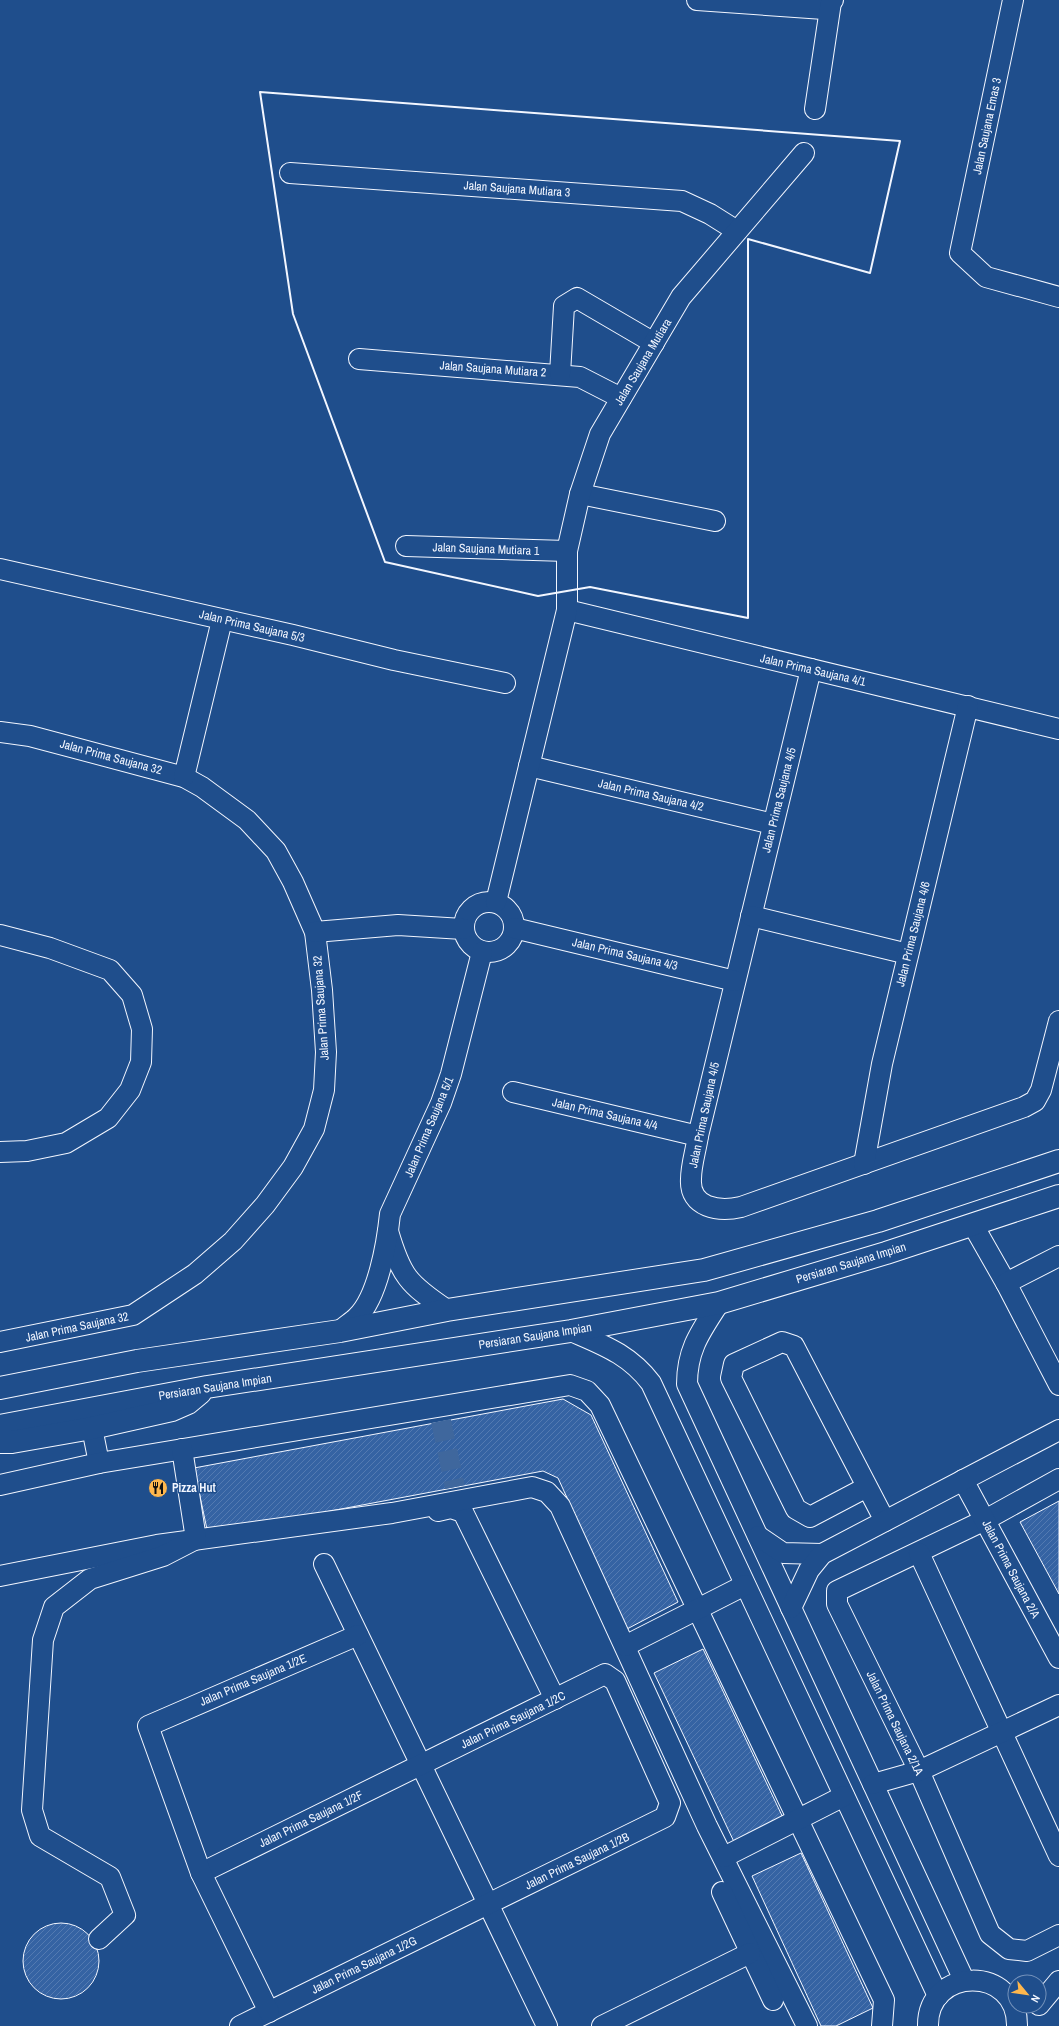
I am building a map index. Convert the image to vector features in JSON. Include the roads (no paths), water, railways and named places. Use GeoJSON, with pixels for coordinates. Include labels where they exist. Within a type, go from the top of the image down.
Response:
{"type":"FeatureCollection","features":[{"type":"Feature","properties":{"kind":"highway"},"geometry":{"type":"LineString","coordinates":[[0,1388],[137,1361],[340,1331],[447,1310],[704,1270],[878,1221],[1059,1161]]}},
{"type":"Feature","properties":{"kind":"highway","name":"Persiaran Saujana Impian"},"geometry":{"type":"LineString","coordinates":[[0,1426],[207,1387],[571,1331],[720,1303],[886,1253],[1059,1196]]}},
{"type":"Feature","properties":{"kind":"highway"},"geometry":{"type":"LineString","coordinates":[[0,1442],[12,1442],[92,1428],[172,1410],[188,1403],[207,1387]]}},
{"type":"Feature","properties":{"kind":"street"},"geometry":{"type":"LineString","coordinates":[[697,0],[824,8],[832,1]]}},
{"type":"Feature","properties":{"kind":"street","name":"Jalan Saujana Emas 3"},"geometry":{"type":"LineString","coordinates":[[1013,0],[960,253],[986,277],[1059,297]]}},
{"type":"Feature","properties":{"kind":"street"},"geometry":{"type":"LineString","coordinates":[[815,109],[832,1]]}},
{"type":"Feature","properties":{"kind":"street","name":"Jalan Saujana Mutiara"},"geometry":{"type":"LineString","coordinates":[[496,902],[567,610],[567,552],[580,494],[600,434],[681,297],[804,153]]}},
{"type":"Feature","properties":{"kind":"street","name":"Jalan Saujana Mutiara 3"},"geometry":{"type":"LineString","coordinates":[[290,173],[682,201],[710,214],[737,231]]}},
{"type":"Feature","properties":{"kind":"street"},"geometry":{"type":"LineString","coordinates":[[560,374],[564,306],[577,298],[654,343]]}},
{"type":"Feature","properties":{"kind":"street","name":"Jalan Saujana Mutiara 2"},"geometry":{"type":"LineString","coordinates":[[359,359],[560,374],[580,377],[621,398]]}},
{"type":"Feature","properties":{"kind":"street"},"geometry":{"type":"LineString","coordinates":[[580,494],[715,521]]}},
{"type":"Feature","properties":{"kind":"street","name":"Jalan Saujana Mutiara 1"},"geometry":{"type":"LineString","coordinates":[[406,546],[567,552]]}},
{"type":"Feature","properties":{"kind":"street","name":"Jalan Prima Saujana 5/3"},"geometry":{"type":"LineString","coordinates":[[0,569],[394,660],[505,683]]}},
{"type":"Feature","properties":{"kind":"street","name":"Jalan Prima Saujana 4/1"},"geometry":{"type":"LineString","coordinates":[[567,610],[1059,729]]}},
{"type":"Feature","properties":{"kind":"street"},"geometry":{"type":"LineString","coordinates":[[184,777],[222,620]]}},
{"type":"Feature","properties":{"kind":"street","name":"Jalan Prima Saujana 4/5"},"geometry":{"type":"LineString","coordinates":[[811,669],[698,1136],[691,1180],[692,1189],[698,1199],[707,1207],[716,1209],[725,1210],[741,1207],[1024,1107],[1035,1101],[1041,1090],[1059,1021]]}},
{"type":"Feature","properties":{"kind":"street","name":"Jalan Prima Saujana 4/6"},"geometry":{"type":"LineString","coordinates":[[864,1164],[882,1064],[968,706]]}},
{"type":"Feature","properties":{"kind":"street","name":"Jalan Prima Saujana 32"},"geometry":{"type":"LineString","coordinates":[[0,732],[37,738],[184,777],[202,787],[247,820],[276,851],[293,882],[315,932],[322,990],[326,1052],[324,1090],[314,1129],[294,1167],[265,1205],[233,1241],[195,1274],[133,1315],[0,1342]]}},
{"type":"Feature","properties":{"kind":"street","name":"Jalan Prima Saujana 4/2"},"geometry":{"type":"LineString","coordinates":[[529,766],[773,824]]}},
{"type":"Feature","properties":{"kind":"street"},"geometry":{"type":"LineString","coordinates":[[481,902],[496,902],[509,910],[514,928],[511,939],[505,946],[497,951],[482,952],[467,941],[463,929],[464,920],[467,912],[473,906],[481,902]]}},
{"type":"Feature","properties":{"kind":"street"},"geometry":{"type":"LineString","coordinates":[[751,916],[908,954]]}},
{"type":"Feature","properties":{"kind":"street"},"geometry":{"type":"LineString","coordinates":[[315,932],[398,925],[463,929]]}},
{"type":"Feature","properties":{"kind":"street","name":"Jalan Prima Saujana 4/3"},"geometry":{"type":"LineString","coordinates":[[514,928],[735,981]]}},
{"type":"Feature","properties":{"kind":"street"},"geometry":{"type":"LineString","coordinates":[[0,935],[50,948],[110,970],[132,995],[142,1029],[141,1062],[133,1083],[130,1090],[108,1118],[66,1143],[26,1151],[0,1152]]}},
{"type":"Feature","properties":{"kind":"street","name":"Jalan Prima Saujana 5/1"},"geometry":{"type":"LineString","coordinates":[[340,1331],[358,1317],[368,1302],[375,1285],[388,1231],[390,1214],[442,1103],[451,1074],[482,952]]}},
{"type":"Feature","properties":{"kind":"street","name":"Jalan Prima Saujana 4/4"},"geometry":{"type":"LineString","coordinates":[[513,1092],[698,1136]]}},
{"type":"Feature","properties":{"kind":"street"},"geometry":{"type":"LineString","coordinates":[[973,1224],[1006,1283],[1059,1385]]}},
{"type":"Feature","properties":{"kind":"street","name":"Jalan Prima Saujana 5/1"},"geometry":{"type":"LineString","coordinates":[[388,1231],[394,1252],[403,1271],[414,1286],[447,1310]]}},
{"type":"Feature","properties":{"kind":"street"},"geometry":{"type":"LineString","coordinates":[[1006,1283],[1059,1256]]}},
{"type":"Feature","properties":{"kind":"street"},"geometry":{"type":"LineString","coordinates":[[720,1303],[703,1327],[693,1348],[687,1365],[687,1384],[964,1980]]}},
{"type":"Feature","properties":{"kind":"street"},"geometry":{"type":"LineString","coordinates":[[571,1331],[625,1356],[641,1370],[651,1384],[938,1996]]}},
{"type":"Feature","properties":{"kind":"street"},"geometry":{"type":"LineString","coordinates":[[860,1490],[810,1517],[796,1509],[731,1378],[734,1364],[782,1342],[794,1346],[860,1490],[880,1523]]}},
{"type":"Feature","properties":{"kind":"street"},"geometry":{"type":"LineString","coordinates":[[0,1485],[99,1463],[182,1449],[439,1414],[570,1385],[587,1391],[600,1405],[884,2000],[885,2015],[882,2026]]}},
{"type":"Feature","properties":{"kind":"street"},"geometry":{"type":"LineString","coordinates":[[92,1428],[99,1463]]}},
{"type":"Feature","properties":{"kind":"street"},"geometry":{"type":"LineString","coordinates":[[791,1608],[809,1570],[822,1554],[1059,1430]]}},
{"type":"Feature","properties":{"kind":"street"},"geometry":{"type":"LineString","coordinates":[[182,1449],[196,1539]]}},
{"type":"Feature","properties":{"kind":"street","name":"Jalan Prima Saujana 2/1A"},"geometry":{"type":"LineString","coordinates":[[1059,1479],[985,1520],[919,1553],[837,1591],[836,1604],[919,1771],[990,1934],[1009,1949],[1027,1951],[1059,1935]]}},
{"type":"Feature","properties":{"kind":"street","name":"Jalan Prima Saujana 2/A"},"geometry":{"type":"LineString","coordinates":[[963,1480],[1059,1658]]}},
{"type":"Feature","properties":{"kind":"street"},"geometry":{"type":"LineString","coordinates":[[0,1576],[157,1545],[392,1513],[456,1494],[532,1486],[547,1492],[560,1506],[707,1826],[724,1857],[807,2026]]}},
{"type":"Feature","properties":{"kind":"street"},"geometry":{"type":"LineString","coordinates":[[401,1518],[450,1508],[463,1512],[555,1699]]}},
{"type":"Feature","properties":{"kind":"street"},"geometry":{"type":"LineString","coordinates":[[757,1535],[783,1553],[822,1554]]}},
{"type":"Feature","properties":{"kind":"street"},"geometry":{"type":"LineString","coordinates":[[99,1939],[125,1915],[110,1877],[40,1836],[32,1810],[43,1640],[54,1607],[90,1579],[163,1556],[196,1539]]}},
{"type":"Feature","properties":{"kind":"street"},"geometry":{"type":"LineString","coordinates":[[919,1553],[1059,1856]]}},
{"type":"Feature","properties":{"kind":"street"},"geometry":{"type":"LineString","coordinates":[[324,1564],[547,2026]]}},
{"type":"Feature","properties":{"kind":"street"},"geometry":{"type":"LineString","coordinates":[[625,1646],[698,1610],[745,1584]]}},
{"type":"Feature","properties":{"kind":"street","name":"Jalan Prima Saujana 1/2E"},"geometry":{"type":"LineString","coordinates":[[201,1873],[148,1726],[358,1634]]}},
{"type":"Feature","properties":{"kind":"street","name":"Jalan Prima Saujana 1/2C"},"geometry":{"type":"LineString","coordinates":[[421,1765],[605,1674],[615,1681],[670,1803],[665,1817]]}},
{"type":"Feature","properties":{"kind":"street"},"geometry":{"type":"LineString","coordinates":[[873,1784],[919,1771],[1059,1705]]}},
{"type":"Feature","properties":{"kind":"street","name":"Jalan Prima Saujana 1/2F"},"geometry":{"type":"LineString","coordinates":[[201,1873],[421,1765]]}},
{"type":"Feature","properties":{"kind":"street"},"geometry":{"type":"LineString","coordinates":[[724,1857],[798,1821],[844,1796]]}},
{"type":"Feature","properties":{"kind":"street","name":"Jalan Prima Saujana 1/2B"},"geometry":{"type":"LineString","coordinates":[[488,1904],[665,1817]]}},
{"type":"Feature","properties":{"kind":"street"},"geometry":{"type":"LineString","coordinates":[[201,1873],[269,2012]]}},
{"type":"Feature","properties":{"kind":"street"},"geometry":{"type":"LineString","coordinates":[[722,1892],[773,2000]]}},
{"type":"Feature","properties":{"kind":"street","name":"Jalan Prima Saujana 1/2G"},"geometry":{"type":"LineString","coordinates":[[240,2026],[488,1904]]}},
{"type":"Feature","properties":{"kind":"street"},"geometry":{"type":"LineString","coordinates":[[602,2026],[750,1953]]}},
{"type":"Feature","properties":{"kind":"street"},"geometry":{"type":"LineString","coordinates":[[927,2025],[930,2009],[938,1996],[950,1985],[964,1980],[981,1980],[992,1984],[1009,1998],[1014,2008],[1017,2026]]}},
{"type":"Feature","properties":{"kind":"street"},"geometry":{"type":"LineString","coordinates":[[1047,1983],[1059,1981]]}},
{"type":"Feature","properties":{"kind":"street"},"geometry":{"type":"LineString","coordinates":[[1047,1995],[1059,1981]]}},
{"type":"Feature","properties":{"kind":"street"},"geometry":{"type":"LineString","coordinates":[[992,1984],[1007,1985]]}},
{"type":"Feature","properties":{"kind":"street"},"geometry":{"type":"LineString","coordinates":[[1021,2026],[1031,2014]]}},
{"type":"Feature","properties":{"kind":"tunnel"},"geometry":{"type":"LineString","coordinates":[[441,1421],[455,1487]]}},
{"type":"Feature","properties":{"kind":"place","name":"Pizza Hut"},"geometry":{"type":"Point","coordinates":[158,1488]}}]}
